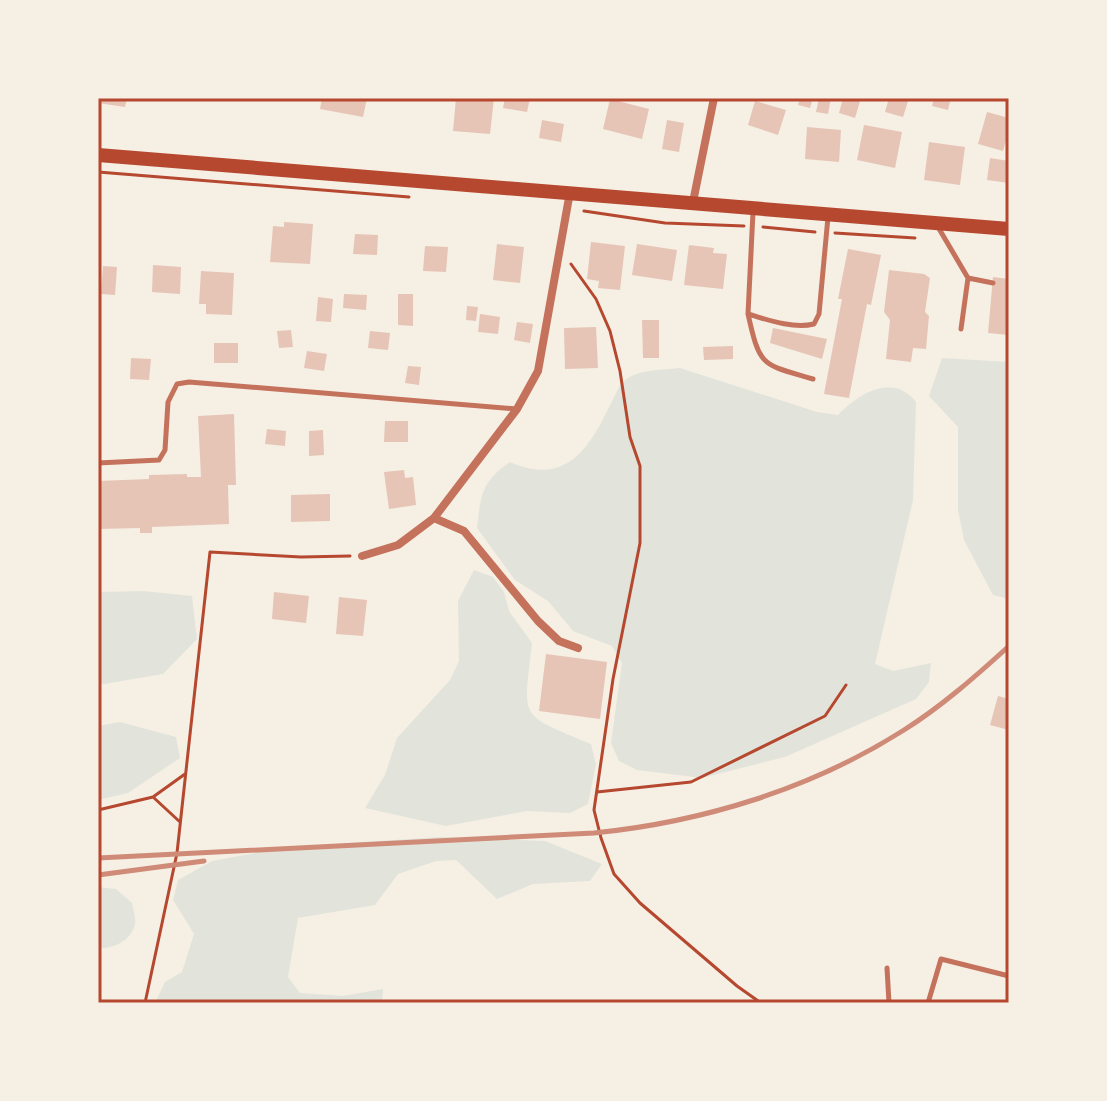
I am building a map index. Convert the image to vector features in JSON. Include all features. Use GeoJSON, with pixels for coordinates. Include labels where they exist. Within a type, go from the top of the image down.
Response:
{"type":"FeatureCollection","features":[{"type":"Feature","properties":{"kind":"main road"},"geometry":{"type":"LineString","coordinates":[[98,155],[1009,229]]}},
{"type":"Feature","properties":{"kind":"street"},"geometry":{"type":"LineString","coordinates":[[693,202],[714,98]]}},
{"type":"Feature","properties":{"kind":"street"},"geometry":{"type":"LineString","coordinates":[[362,556],[398,545],[434,518],[517,409],[538,371],[570,192]]}},
{"type":"Feature","properties":{"kind":"street"},"geometry":{"type":"LineString","coordinates":[[434,518],[464,531],[538,621],[559,641],[578,648]]}},
{"type":"Feature","properties":{"kind":"lane"},"geometry":{"type":"LineString","coordinates":[[753,207],[748,314],[757,348],[770,366],[813,379]]}},
{"type":"Feature","properties":{"kind":"lane"},"geometry":{"type":"LineString","coordinates":[[748,314],[784,323],[814,324],[819,314],[829,214]]}},
{"type":"Feature","properties":{"kind":"lane"},"geometry":{"type":"LineString","coordinates":[[935,223],[968,278],[961,329]]}},
{"type":"Feature","properties":{"kind":"lane"},"geometry":{"type":"LineString","coordinates":[[968,278],[993,283]]}},
{"type":"Feature","properties":{"kind":"lane"},"geometry":{"type":"LineString","coordinates":[[98,463],[159,460],[165,450],[168,402],[177,384],[189,382],[517,409]]}},
{"type":"Feature","properties":{"kind":"lane"},"geometry":{"type":"LineString","coordinates":[[928,1003],[941,959],[1009,976]]}},
{"type":"Feature","properties":{"kind":"lane"},"geometry":{"type":"LineString","coordinates":[[887,968],[889,1003]]}},
{"type":"Feature","properties":{"kind":"path"},"geometry":{"type":"LineString","coordinates":[[560,248],[596,299],[610,331],[620,371],[630,437],[640,466],[640,543],[613,679],[594,810],[614,874],[640,903],[761,1003]]}},
{"type":"Feature","properties":{"kind":"path"},"geometry":{"type":"LineString","coordinates":[[145,1003],[177,853],[210,552],[301,557],[362,556]]}},
{"type":"Feature","properties":{"kind":"path"},"geometry":{"type":"LineString","coordinates":[[597,792],[691,782],[825,716],[846,685]]}},
{"type":"Feature","properties":{"kind":"path"},"geometry":{"type":"LineString","coordinates":[[98,810],[153,797],[187,773]]}},
{"type":"Feature","properties":{"kind":"path"},"geometry":{"type":"LineString","coordinates":[[153,797],[181,823]]}},
{"type":"Feature","properties":{"kind":"shaded area"},"geometry":{"type":"Polygon","coordinates":[[[942,358],[1009,362],[1009,599],[993,595],[964,540],[958,510],[958,427],[929,396],[942,358]]]}},
{"type":"Feature","properties":{"kind":"shaded area"},"geometry":{"type":"Polygon","coordinates":[[[680,368],[817,412],[838,415],[866,394],[886,387],[907,393],[916,402],[913,500],[875,664],[893,671],[931,663],[929,682],[916,699],[785,757],[702,778],[637,770],[619,761],[611,743],[622,663],[612,646],[573,631],[548,601],[515,580],[477,528],[484,490],[500,469],[510,462],[545,470],[560,467],[572,460],[592,438],[625,380],[644,372],[680,368]]]}},
{"type":"Feature","properties":{"kind":"shaded area"},"geometry":{"type":"Polygon","coordinates":[[[474,570],[493,577],[504,592],[509,611],[532,643],[527,688],[531,712],[550,726],[591,744],[596,764],[588,804],[570,813],[527,811],[446,826],[365,808],[385,775],[397,738],[450,680],[459,661],[458,601],[474,570]]]}},
{"type":"Feature","properties":{"kind":"shaded area"},"geometry":{"type":"Polygon","coordinates":[[[143,591],[192,596],[197,639],[163,674],[98,685],[98,592],[143,591]]]}},
{"type":"Feature","properties":{"kind":"shaded area"},"geometry":{"type":"Polygon","coordinates":[[[120,722],[176,737],[180,758],[128,793],[98,800],[98,726],[120,722]]]}},
{"type":"Feature","properties":{"kind":"shaded area"},"geometry":{"type":"Polygon","coordinates":[[[440,837],[545,841],[602,864],[590,881],[533,884],[497,899],[456,860],[436,861],[398,874],[375,905],[298,918],[288,977],[300,993],[343,996],[383,989],[382,1003],[155,1003],[165,982],[182,972],[194,934],[173,900],[178,880],[212,861],[287,847],[440,837]]]}},
{"type":"Feature","properties":{"kind":"shaded area"},"geometry":{"type":"Polygon","coordinates":[[[98,887],[116,889],[132,903],[135,919],[130,935],[104,948],[98,948],[98,887]]]}},
{"type":"Feature","properties":{"kind":"building"},"geometry":{"type":"Polygon","coordinates":[[[99,98],[127,98],[125,107],[98,103],[99,98]]]}},
{"type":"Feature","properties":{"kind":"building"},"geometry":{"type":"Polygon","coordinates":[[[322,98],[367,98],[363,117],[320,109],[322,98]]]}},
{"type":"Feature","properties":{"kind":"building"},"geometry":{"type":"Polygon","coordinates":[[[456,98],[494,98],[490,134],[453,131],[456,98]]]}},
{"type":"Feature","properties":{"kind":"building"},"geometry":{"type":"Polygon","coordinates":[[[505,98],[530,98],[527,112],[503,108],[505,98]]]}},
{"type":"Feature","properties":{"kind":"building"},"geometry":{"type":"Polygon","coordinates":[[[800,98],[813,98],[810,108],[798,105],[800,98]]]}},
{"type":"Feature","properties":{"kind":"building"},"geometry":{"type":"Polygon","coordinates":[[[819,98],[831,98],[828,114],[816,112],[819,98]]]}},
{"type":"Feature","properties":{"kind":"building"},"geometry":{"type":"Polygon","coordinates":[[[843,98],[861,98],[855,118],[839,113],[843,98]]]}},
{"type":"Feature","properties":{"kind":"building"},"geometry":{"type":"Polygon","coordinates":[[[889,98],[909,98],[903,117],[885,112],[889,98]]]}},
{"type":"Feature","properties":{"kind":"building"},"geometry":{"type":"Polygon","coordinates":[[[934,98],[951,98],[948,110],[932,106],[934,98]]]}},
{"type":"Feature","properties":{"kind":"building"},"geometry":{"type":"Polygon","coordinates":[[[610,99],[649,109],[642,139],[603,129],[610,99]]]}},
{"type":"Feature","properties":{"kind":"building"},"geometry":{"type":"Polygon","coordinates":[[[755,101],[786,110],[778,135],[748,125],[755,101]]]}},
{"type":"Feature","properties":{"kind":"building"},"geometry":{"type":"Polygon","coordinates":[[[987,112],[1009,118],[1003,151],[978,144],[987,112]]]}},
{"type":"Feature","properties":{"kind":"building"},"geometry":{"type":"Polygon","coordinates":[[[542,120],[564,124],[561,142],[539,138],[542,120]]]}},
{"type":"Feature","properties":{"kind":"building"},"geometry":{"type":"Polygon","coordinates":[[[667,120],[684,123],[679,152],[662,149],[667,120]]]}},
{"type":"Feature","properties":{"kind":"building"},"geometry":{"type":"Polygon","coordinates":[[[864,125],[902,132],[895,168],[857,160],[864,125]]]}},
{"type":"Feature","properties":{"kind":"building"},"geometry":{"type":"Polygon","coordinates":[[[807,127],[841,130],[839,162],[805,159],[807,127]]]}},
{"type":"Feature","properties":{"kind":"building"},"geometry":{"type":"Polygon","coordinates":[[[929,142],[965,147],[960,185],[924,180],[929,142]]]}},
{"type":"Feature","properties":{"kind":"building"},"geometry":{"type":"Polygon","coordinates":[[[990,158],[1009,161],[1009,183],[987,180],[990,158]]]}},
{"type":"Feature","properties":{"kind":"building"},"geometry":{"type":"Polygon","coordinates":[[[284,222],[313,224],[310,264],[270,262],[273,226],[284,227],[284,222]]]}},
{"type":"Feature","properties":{"kind":"building"},"geometry":{"type":"Polygon","coordinates":[[[355,234],[378,235],[377,255],[353,254],[355,234]]]}},
{"type":"Feature","properties":{"kind":"building"},"geometry":{"type":"Polygon","coordinates":[[[591,242],[625,246],[620,290],[598,288],[599,281],[587,279],[591,242]]]}},
{"type":"Feature","properties":{"kind":"building"},"geometry":{"type":"Polygon","coordinates":[[[497,244],[524,247],[520,283],[493,280],[497,244]]]}},
{"type":"Feature","properties":{"kind":"building"},"geometry":{"type":"Polygon","coordinates":[[[637,244],[677,250],[672,281],[632,275],[637,244]]]}},
{"type":"Feature","properties":{"kind":"building"},"geometry":{"type":"Polygon","coordinates":[[[689,245],[714,248],[713,253],[727,254],[723,289],[684,285],[689,245]]]}},
{"type":"Feature","properties":{"kind":"building"},"geometry":{"type":"Polygon","coordinates":[[[425,246],[448,247],[446,272],[423,271],[425,246]]]}},
{"type":"Feature","properties":{"kind":"building"},"geometry":{"type":"Polygon","coordinates":[[[848,249],[881,255],[871,305],[867,304],[849,398],[824,394],[848,249]]]}},
{"type":"Feature","properties":{"kind":"building"},"geometry":{"type":"Polygon","coordinates":[[[153,265],[181,267],[180,294],[152,292],[153,265]]]}},
{"type":"Feature","properties":{"kind":"building"},"geometry":{"type":"Polygon","coordinates":[[[103,266],[117,267],[115,295],[101,294],[103,266]]]}},
{"type":"Feature","properties":{"kind":"building"},"geometry":{"type":"Polygon","coordinates":[[[889,270],[924,274],[930,278],[925,312],[929,316],[926,349],[913,348],[911,362],[886,359],[890,320],[884,312],[889,270]]]}},
{"type":"Feature","properties":{"kind":"building"},"geometry":{"type":"Polygon","coordinates":[[[201,271],[234,273],[232,315],[206,314],[206,304],[199,304],[201,271]]]}},
{"type":"Feature","properties":{"kind":"building"},"geometry":{"type":"Polygon","coordinates":[[[993,277],[1009,279],[1009,335],[988,333],[993,277]]]}},
{"type":"Feature","properties":{"kind":"building"},"geometry":{"type":"Polygon","coordinates":[[[344,294],[367,295],[366,310],[343,308],[344,294]]]}},
{"type":"Feature","properties":{"kind":"building"},"geometry":{"type":"Polygon","coordinates":[[[398,294],[413,294],[413,326],[398,325],[398,294]]]}},
{"type":"Feature","properties":{"kind":"building"},"geometry":{"type":"Polygon","coordinates":[[[318,297],[333,299],[331,322],[316,321],[318,297]]]}},
{"type":"Feature","properties":{"kind":"building"},"geometry":{"type":"Polygon","coordinates":[[[467,306],[478,307],[476,321],[466,320],[467,306]]]}},
{"type":"Feature","properties":{"kind":"building"},"geometry":{"type":"Polygon","coordinates":[[[480,314],[500,317],[498,334],[478,332],[480,314]]]}},
{"type":"Feature","properties":{"kind":"building"},"geometry":{"type":"Polygon","coordinates":[[[642,320],[659,320],[659,358],[643,358],[642,320]]]}},
{"type":"Feature","properties":{"kind":"building"},"geometry":{"type":"Polygon","coordinates":[[[517,322],[533,324],[530,343],[514,340],[517,322]]]}},
{"type":"Feature","properties":{"kind":"building"},"geometry":{"type":"Polygon","coordinates":[[[596,327],[598,368],[565,369],[564,328],[596,327]]]}},
{"type":"Feature","properties":{"kind":"building"},"geometry":{"type":"Polygon","coordinates":[[[773,328],[827,339],[822,359],[770,343],[773,328]]]}},
{"type":"Feature","properties":{"kind":"building"},"geometry":{"type":"Polygon","coordinates":[[[291,330],[293,347],[279,348],[277,331],[291,330]]]}},
{"type":"Feature","properties":{"kind":"building"},"geometry":{"type":"Polygon","coordinates":[[[370,331],[390,333],[388,350],[368,348],[370,331]]]}},
{"type":"Feature","properties":{"kind":"building"},"geometry":{"type":"Polygon","coordinates":[[[214,343],[238,343],[238,363],[214,363],[214,343]]]}},
{"type":"Feature","properties":{"kind":"building"},"geometry":{"type":"Polygon","coordinates":[[[733,346],[733,359],[704,360],[703,347],[733,346]]]}},
{"type":"Feature","properties":{"kind":"building"},"geometry":{"type":"Polygon","coordinates":[[[307,351],[327,354],[324,371],[304,368],[307,351]]]}},
{"type":"Feature","properties":{"kind":"building"},"geometry":{"type":"Polygon","coordinates":[[[131,358],[151,359],[149,380],[130,379],[131,358]]]}},
{"type":"Feature","properties":{"kind":"building"},"geometry":{"type":"Polygon","coordinates":[[[408,366],[421,367],[419,385],[405,383],[408,366]]]}},
{"type":"Feature","properties":{"kind":"building"},"geometry":{"type":"Polygon","coordinates":[[[234,414],[236,485],[228,485],[229,524],[152,527],[152,533],[140,533],[140,528],[98,529],[98,481],[149,479],[149,475],[187,474],[187,477],[201,477],[198,416],[234,414]]]}},
{"type":"Feature","properties":{"kind":"building"},"geometry":{"type":"Polygon","coordinates":[[[385,421],[408,421],[408,442],[384,442],[385,421]]]}},
{"type":"Feature","properties":{"kind":"building"},"geometry":{"type":"Polygon","coordinates":[[[267,429],[286,431],[285,446],[265,444],[267,429]]]}},
{"type":"Feature","properties":{"kind":"building"},"geometry":{"type":"Polygon","coordinates":[[[323,430],[324,455],[309,456],[309,431],[323,430]]]}},
{"type":"Feature","properties":{"kind":"building"},"geometry":{"type":"Polygon","coordinates":[[[404,470],[405,478],[413,477],[416,505],[389,509],[384,472],[404,470]]]}},
{"type":"Feature","properties":{"kind":"building"},"geometry":{"type":"Polygon","coordinates":[[[330,494],[330,521],[291,522],[291,495],[330,494]]]}},
{"type":"Feature","properties":{"kind":"building"},"geometry":{"type":"Polygon","coordinates":[[[274,592],[309,596],[306,623],[272,619],[274,592]]]}},
{"type":"Feature","properties":{"kind":"building"},"geometry":{"type":"Polygon","coordinates":[[[339,597],[367,600],[363,636],[336,634],[339,597]]]}},
{"type":"Feature","properties":{"kind":"building"},"geometry":{"type":"Polygon","coordinates":[[[546,654],[607,662],[600,719],[539,711],[546,654]]]}},
{"type":"Feature","properties":{"kind":"building"},"geometry":{"type":"Polygon","coordinates":[[[998,696],[1009,699],[1009,730],[990,725],[998,696]]]}},
{"type":"Feature","properties":{"kind":"railway"},"geometry":{"type":"LineString","coordinates":[[98,858],[594,833],[675,821],[755,800],[794,786],[868,751],[932,711],[1009,646]]}},
{"type":"Feature","properties":{"kind":"railway"},"geometry":{"type":"LineString","coordinates":[[98,875],[204,861]]}}]}
